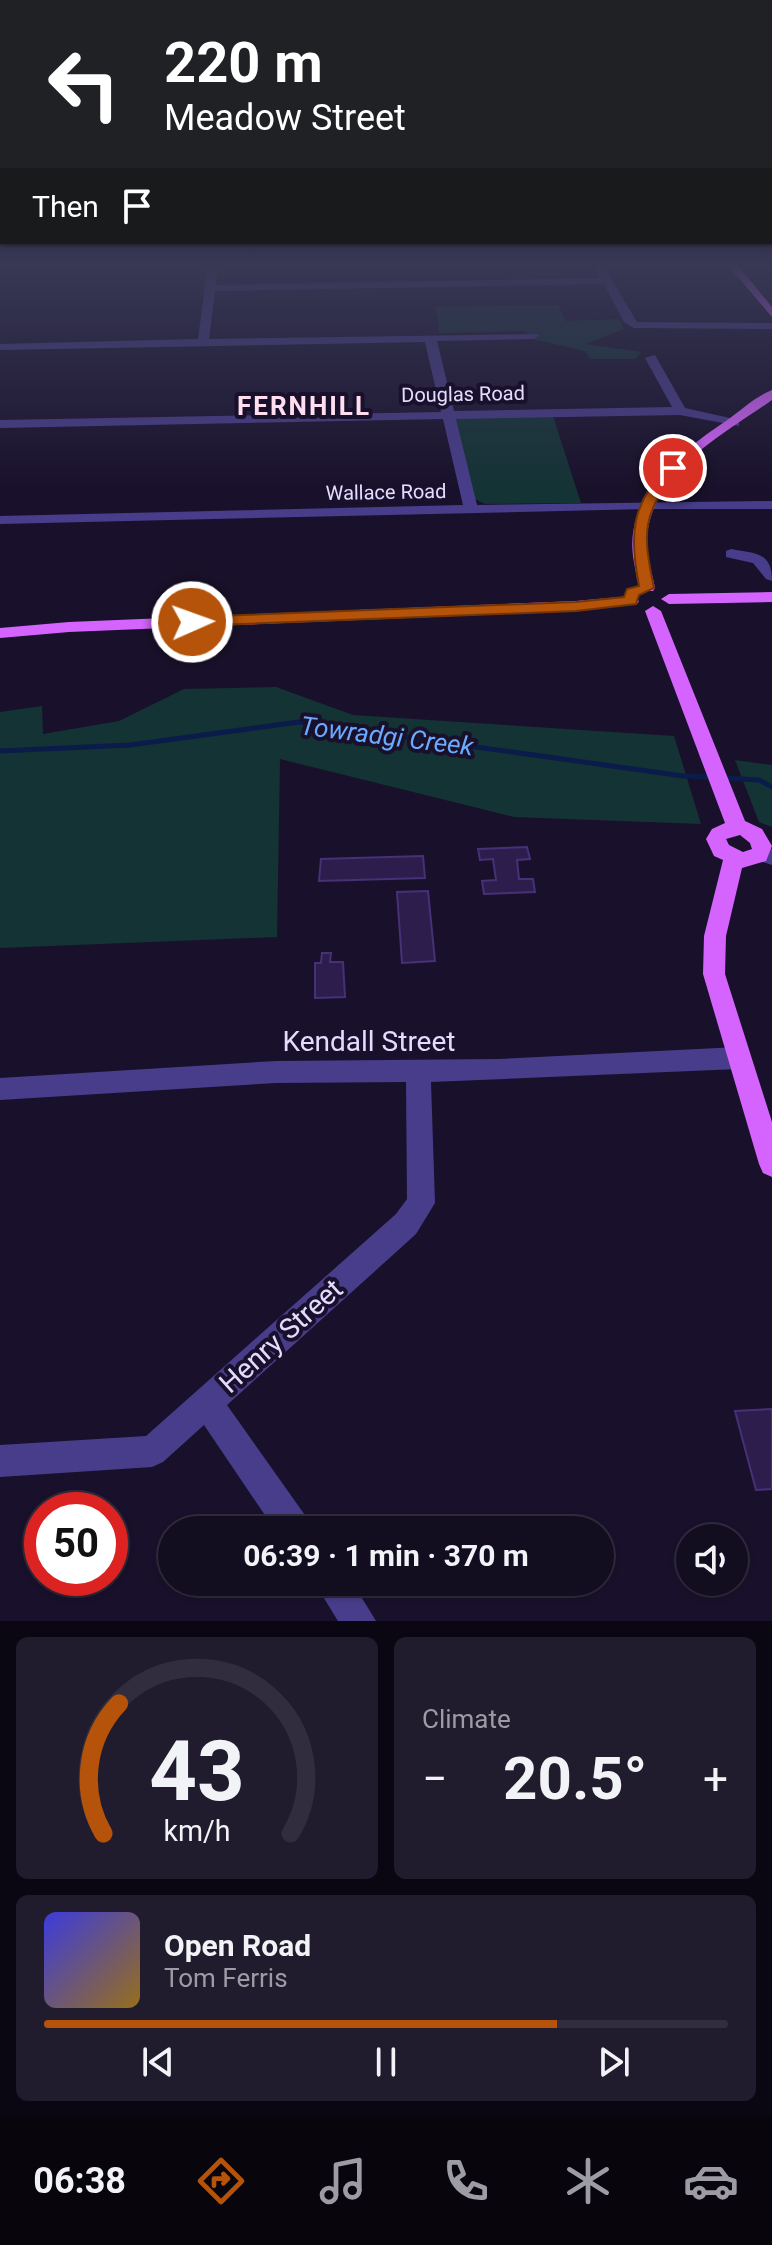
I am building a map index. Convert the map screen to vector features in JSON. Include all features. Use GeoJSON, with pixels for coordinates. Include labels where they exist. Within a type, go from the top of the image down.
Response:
{"type":"FeatureCollection","features":[{"type":"Feature","properties":{"kind":"main road"},"geometry":{"type":"LineString","coordinates":[[647,588],[639,552],[640,521],[654,488],[673,468],[772,394]]}},
{"type":"Feature","properties":{"kind":"main road"},"geometry":{"type":"LineString","coordinates":[[631,601],[633,592],[647,588],[659,590],[669,599],[772,597]]}},
{"type":"Feature","properties":{"kind":"main road"},"geometry":{"type":"LineString","coordinates":[[0,633],[69,627],[576,606],[631,601],[639,608],[653,611],[665,609],[669,599]]}},
{"type":"Feature","properties":{"kind":"main road"},"geometry":{"type":"LineString","coordinates":[[653,611],[737,827]]}},
{"type":"Feature","properties":{"kind":"main road"},"geometry":{"type":"LineString","coordinates":[[737,827],[757,835],[766,855],[748,860],[734,859],[721,850],[716,839],[723,830],[737,827]]}},
{"type":"Feature","properties":{"kind":"main road"},"geometry":{"type":"LineString","coordinates":[[734,859],[712,957],[716,987],[772,1164]]}},
{"type":"Feature","properties":{"kind":"street"},"geometry":{"type":"LineString","coordinates":[[203,344],[204,339]]}},
{"type":"Feature","properties":{"kind":"street"},"geometry":{"type":"LineString","coordinates":[[0,347],[377,339]]}},
{"type":"Feature","properties":{"kind":"street"},"geometry":{"type":"LineString","coordinates":[[430,339],[471,510]]}},
{"type":"Feature","properties":{"kind":"street"},"geometry":{"type":"LineString","coordinates":[[651,358],[680,411]]}},
{"type":"Feature","properties":{"kind":"street","name":"Douglas Road"},"geometry":{"type":"LineString","coordinates":[[0,424],[680,411],[734,423]]}},
{"type":"Feature","properties":{"kind":"street","name":"Wallace Road"},"geometry":{"type":"LineString","coordinates":[[0,520],[646,505],[772,505]]}},
{"type":"Feature","properties":{"kind":"street"},"geometry":{"type":"LineString","coordinates":[[731,554],[758,559],[772,576]]}},
{"type":"Feature","properties":{"kind":"street","name":"Kendall Street"},"geometry":{"type":"LineString","coordinates":[[0,1089],[276,1072],[418,1072],[738,1058]]}},
{"type":"Feature","properties":{"kind":"street","name":"Henry Street"},"geometry":{"type":"LineString","coordinates":[[0,1461],[152,1451],[406,1224],[421,1203],[418,1072]]}},
{"type":"Feature","properties":{"kind":"street"},"geometry":{"type":"LineString","coordinates":[[207,1403],[285,1516]]}},
{"type":"Feature","properties":{"kind":"street"},"geometry":{"type":"LineString","coordinates":[[341,1596],[359,1621]]}},
{"type":"Feature","properties":{"kind":"green space"},"geometry":{"type":"Polygon","coordinates":[[[532,339],[599,339],[585,344],[641,352],[635,359],[590,359],[585,351],[532,339]]]}},
{"type":"Feature","properties":{"kind":"green space"},"geometry":{"type":"Polygon","coordinates":[[[553,416],[581,503],[485,504],[473,498],[455,417],[553,416]]]}},
{"type":"Feature","properties":{"kind":"green space"},"geometry":{"type":"Polygon","coordinates":[[[276,687],[353,715],[674,736],[701,824],[514,817],[280,759],[277,937],[0,948],[0,712],[42,706],[43,734],[119,721],[184,689],[276,687]]]}},
{"type":"Feature","properties":{"kind":"green space"},"geometry":{"type":"Polygon","coordinates":[[[735,760],[772,765],[772,827],[759,822],[735,760]]]}},
{"type":"Feature","properties":{"kind":"building"},"geometry":{"type":"Polygon","coordinates":[[[527,847],[530,859],[517,860],[519,879],[533,879],[535,892],[484,894],[482,881],[496,880],[493,859],[480,860],[478,849],[527,847]]]}},
{"type":"Feature","properties":{"kind":"building"},"geometry":{"type":"Polygon","coordinates":[[[423,856],[425,878],[319,881],[321,859],[423,856]]]}},
{"type":"Feature","properties":{"kind":"building"},"geometry":{"type":"Polygon","coordinates":[[[428,891],[435,961],[402,963],[397,892],[428,891]]]}},
{"type":"Feature","properties":{"kind":"building"},"geometry":{"type":"Polygon","coordinates":[[[322,953],[331,953],[330,962],[343,962],[345,997],[315,998],[315,963],[321,963],[322,953]]]}},
{"type":"Feature","properties":{"kind":"building"},"geometry":{"type":"Polygon","coordinates":[[[772,1409],[772,1489],[756,1490],[735,1411],[772,1409]]]}},
{"type":"Feature","properties":{"kind":"waterway","name":"Towradgi Creek"},"geometry":{"type":"LineString","coordinates":[[0,751],[130,745],[299,722],[683,776],[713,777]]}},
{"type":"Feature","properties":{"kind":"waterway","name":"Towradgi Creek"},"geometry":{"type":"LineString","coordinates":[[723,778],[759,780],[772,787]]}},
{"type":"Feature","properties":{"kind":"district","name":"FERNHILL"},"geometry":{"type":"Point","coordinates":[304,406]}},
{"type":"Feature","properties":{"kind":"route"},"geometry":{"type":"LineString","coordinates":[[192,622],[631,601],[633,592],[647,588],[639,552],[640,521],[654,488],[673,468]]}}]}
